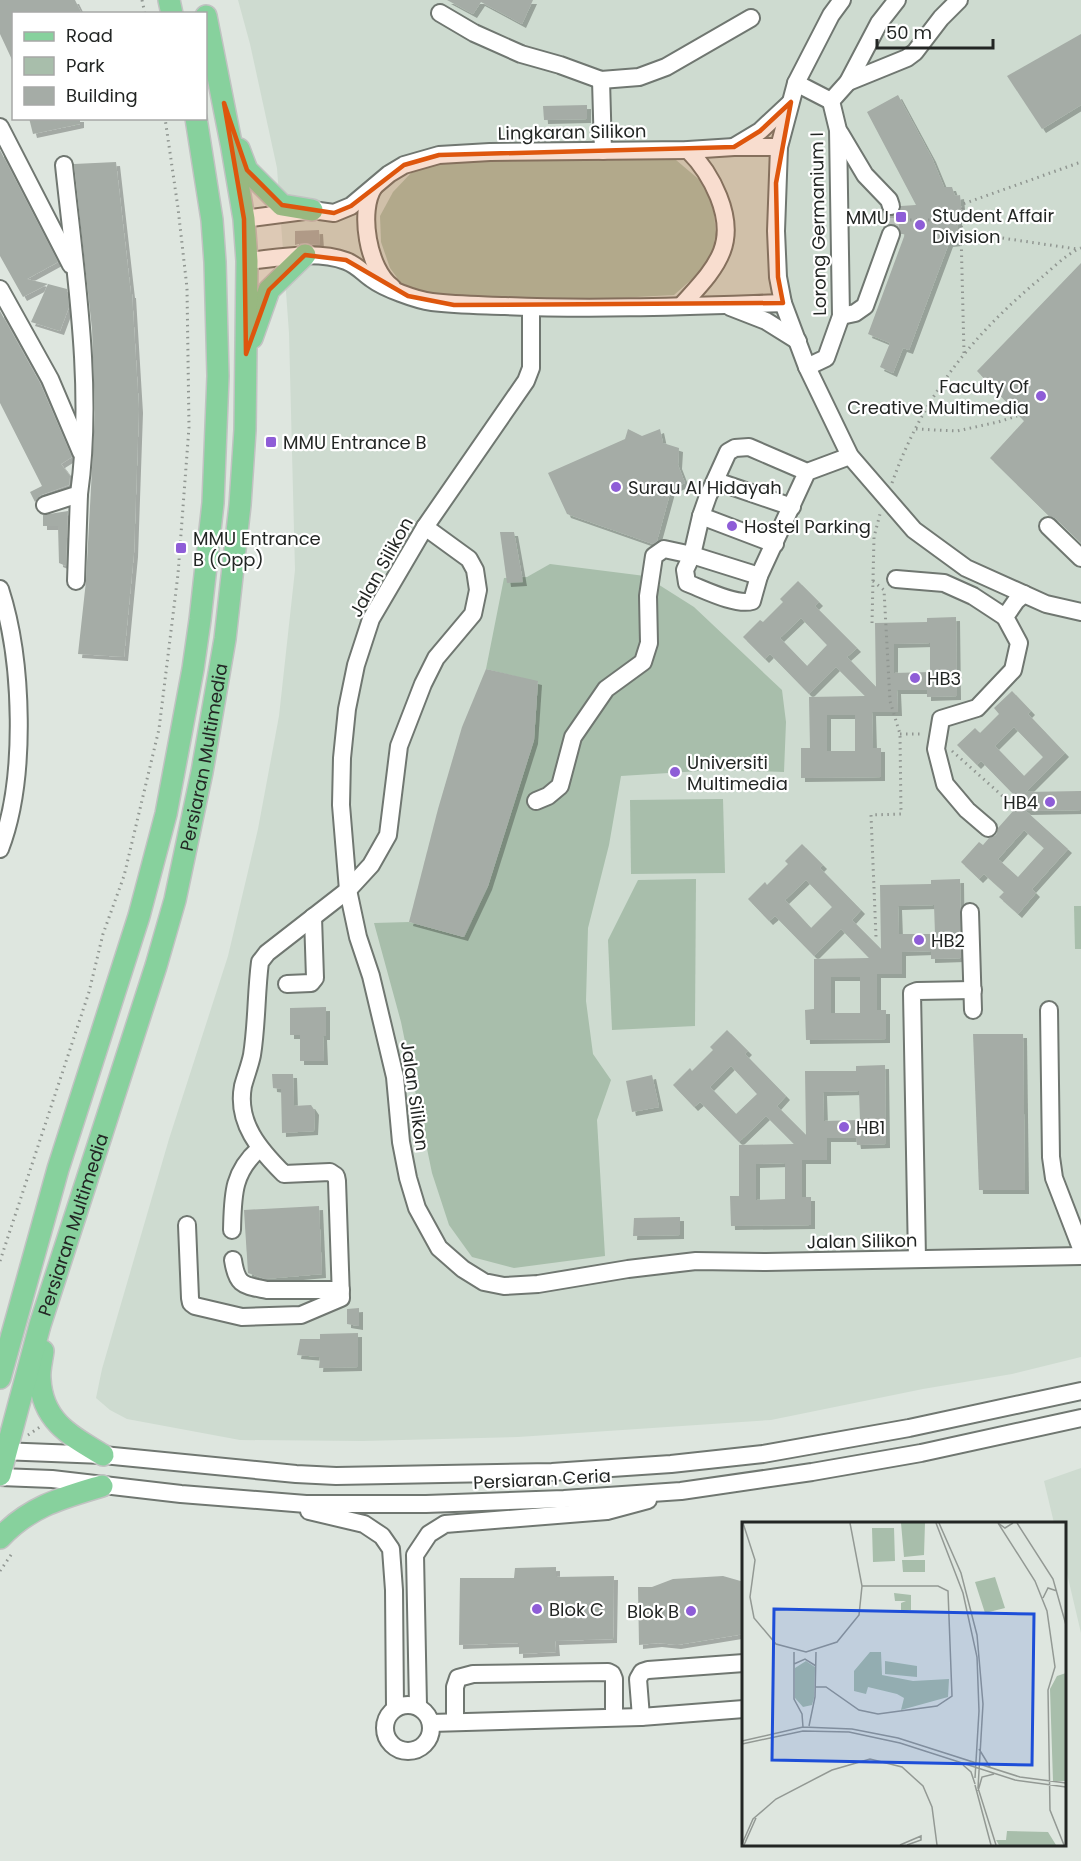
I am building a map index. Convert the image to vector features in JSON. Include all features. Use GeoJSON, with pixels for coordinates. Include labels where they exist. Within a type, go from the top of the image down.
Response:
{"type":"FeatureCollection","features":[{"type":"Feature","properties":{"kind":"main road","name":"Persiaran Multimedia"},"geometry":{"type":"LineString","coordinates":[[0,1476],[3,1451],[58,1265],[156,966],[175,900],[189,840],[225,639],[244,441],[247,261],[244,219],[224,103],[207,24]]}},
{"type":"Feature","properties":{"kind":"main road"},"geometry":{"type":"LineString","coordinates":[[224,103],[247,170],[282,205],[312,210]]}},
{"type":"Feature","properties":{"kind":"main road","name":"Persiaran Multimedia"},"geometry":{"type":"LineString","coordinates":[[0,1378],[58,1169],[140,916],[166,814],[200,620],[213,503],[218,376],[212,220],[196,120]]}},
{"type":"Feature","properties":{"kind":"main road"},"geometry":{"type":"LineString","coordinates":[[246,354],[269,290],[305,255]]}},
{"type":"Feature","properties":{"kind":"main road"},"geometry":{"type":"LineString","coordinates":[[58,1265],[45,1334],[40,1377],[42,1394],[53,1418],[82,1443],[104,1455]]}},
{"type":"Feature","properties":{"kind":"main road"},"geometry":{"type":"LineString","coordinates":[[0,1349],[25,1286]]}},
{"type":"Feature","properties":{"kind":"main road"},"geometry":{"type":"LineString","coordinates":[[0,1538],[27,1514],[46,1504],[102,1486]]}},
{"type":"Feature","properties":{"kind":"street"},"geometry":{"type":"LineString","coordinates":[[842,0],[831,15],[796,83],[779,147],[776,183],[778,277],[783,303],[807,367],[850,456],[914,530],[966,568],[1046,604],[1081,612]]}},
{"type":"Feature","properties":{"kind":"street"},"geometry":{"type":"LineString","coordinates":[[796,83],[831,101],[848,82],[879,23],[897,0]]}},
{"type":"Feature","properties":{"kind":"street"},"geometry":{"type":"LineString","coordinates":[[848,82],[907,58],[915,52],[941,18],[959,0]]}},
{"type":"Feature","properties":{"kind":"street"},"geometry":{"type":"LineString","coordinates":[[440,13],[474,33],[521,54],[601,80],[639,77],[666,67],[751,18]]}},
{"type":"Feature","properties":{"kind":"street"},"geometry":{"type":"LineString","coordinates":[[601,80],[603,151]]}},
{"type":"Feature","properties":{"kind":"street","name":"Lorong Germanium I"},"geometry":{"type":"LineString","coordinates":[[807,367],[826,358],[841,315],[838,130],[831,101]]}},
{"type":"Feature","properties":{"kind":"street"},"geometry":{"type":"LineString","coordinates":[[734,147],[760,132],[791,102]]}},
{"type":"Feature","properties":{"kind":"street"},"geometry":{"type":"LineString","coordinates":[[0,127],[76,274]]}},
{"type":"Feature","properties":{"kind":"street"},"geometry":{"type":"LineString","coordinates":[[838,130],[865,175],[889,200],[892,220],[864,306],[855,313],[841,315]]}},
{"type":"Feature","properties":{"kind":"street","name":"Lingkaran Silikon"},"geometry":{"type":"LineString","coordinates":[[244,219],[312,210],[334,213],[351,206],[389,174],[404,165],[439,155],[779,147]]}},
{"type":"Feature","properties":{"kind":"street"},"geometry":{"type":"LineString","coordinates":[[681,306],[708,277],[713,268],[723,249],[725,225],[721,203],[711,179],[688,150]]}},
{"type":"Feature","properties":{"kind":"street"},"geometry":{"type":"LineString","coordinates":[[64,165],[76,274],[83,378],[83,457],[79,494],[76,581]]}},
{"type":"Feature","properties":{"kind":"street"},"geometry":{"type":"LineString","coordinates":[[374,187],[369,194],[366,231],[372,252],[387,284],[408,296]]}},
{"type":"Feature","properties":{"kind":"street"},"geometry":{"type":"LineString","coordinates":[[247,261],[305,255],[346,260],[359,267],[373,280],[408,296],[428,302],[454,305],[531,307],[783,303]]}},
{"type":"Feature","properties":{"kind":"street"},"geometry":{"type":"LineString","coordinates":[[0,289],[50,379],[83,457]]}},
{"type":"Feature","properties":{"kind":"street"},"geometry":{"type":"LineString","coordinates":[[724,305],[766,321],[798,341]]}},
{"type":"Feature","properties":{"kind":"street","name":"Jalan Silikon"},"geometry":{"type":"LineString","coordinates":[[531,307],[531,368],[526,381],[425,526],[371,619],[356,665],[347,710],[342,758],[341,805],[348,890],[395,1077],[401,1142],[408,1178],[417,1208],[439,1248],[463,1269],[484,1282],[504,1286],[548,1283],[628,1269],[696,1261],[766,1262],[1081,1256]]}},
{"type":"Feature","properties":{"kind":"street"},"geometry":{"type":"LineString","coordinates":[[807,472],[759,576],[752,601],[737,602],[687,583],[686,570],[701,516],[728,452],[735,448],[750,447],[807,472],[850,456]]}},
{"type":"Feature","properties":{"kind":"street"},"geometry":{"type":"LineString","coordinates":[[716,481],[792,507]]}},
{"type":"Feature","properties":{"kind":"street"},"geometry":{"type":"LineString","coordinates":[[45,504],[79,494]]}},
{"type":"Feature","properties":{"kind":"street"},"geometry":{"type":"LineString","coordinates":[[701,516],[775,544]]}},
{"type":"Feature","properties":{"kind":"street"},"geometry":{"type":"LineString","coordinates":[[187,1225],[190,1298],[191,1303],[195,1306],[242,1317],[301,1315],[341,1298],[336,1176],[330,1172],[284,1174],[260,1149],[248,1127],[242,1110],[243,1088],[252,1056],[260,962],[267,953],[348,890],[372,865],[388,835],[399,746],[423,684],[436,658],[473,614],[478,590],[475,570],[469,559],[425,526]]}},
{"type":"Feature","properties":{"kind":"street"},"geometry":{"type":"LineString","coordinates":[[1048,526],[1081,558]]}},
{"type":"Feature","properties":{"kind":"street"},"geometry":{"type":"LineString","coordinates":[[536,801],[548,796],[560,786],[573,737],[606,689],[643,662],[649,643],[648,596],[654,556],[664,549],[692,555],[759,576]]}},
{"type":"Feature","properties":{"kind":"street"},"geometry":{"type":"LineString","coordinates":[[896,579],[944,583],[974,596],[1005,617],[1019,642],[1013,670],[977,708],[942,719],[938,737],[936,749],[945,784],[988,828]]}},
{"type":"Feature","properties":{"kind":"street"},"geometry":{"type":"LineString","coordinates":[[0,590],[14,657],[18,750],[13,799],[0,849]]}},
{"type":"Feature","properties":{"kind":"street"},"geometry":{"type":"LineString","coordinates":[[1005,617],[1024,594]]}},
{"type":"Feature","properties":{"kind":"street"},"geometry":{"type":"LineString","coordinates":[[970,912],[973,1010]]}},
{"type":"Feature","properties":{"kind":"street"},"geometry":{"type":"LineString","coordinates":[[287,984],[311,983],[315,978],[313,917]]}},
{"type":"Feature","properties":{"kind":"street"},"geometry":{"type":"LineString","coordinates":[[917,1259],[912,993],[973,990]]}},
{"type":"Feature","properties":{"kind":"street"},"geometry":{"type":"LineString","coordinates":[[1049,1010],[1051,1157],[1054,1178],[1081,1248]]}},
{"type":"Feature","properties":{"kind":"street"},"geometry":{"type":"LineString","coordinates":[[232,1230],[235,1185],[245,1165],[260,1149]]}},
{"type":"Feature","properties":{"kind":"street"},"geometry":{"type":"LineString","coordinates":[[233,1260],[237,1278],[242,1283],[256,1287],[267,1290],[341,1290]]}},
{"type":"Feature","properties":{"kind":"street","name":"Persiaran Ceria"},"geometry":{"type":"LineString","coordinates":[[3,1451],[104,1455],[336,1476],[519,1473],[671,1464],[763,1455],[909,1428],[1081,1391]]}},
{"type":"Feature","properties":{"kind":"street","name":"Persiaran Ceria"},"geometry":{"type":"LineString","coordinates":[[0,1476],[52,1479],[261,1502],[306,1504],[426,1504],[564,1499],[681,1491],[812,1472],[921,1453],[1081,1418]]}},
{"type":"Feature","properties":{"kind":"street"},"geometry":{"type":"LineString","coordinates":[[418,1706],[415,1555],[429,1534],[445,1524],[607,1511],[681,1491]]}},
{"type":"Feature","properties":{"kind":"street"},"geometry":{"type":"LineString","coordinates":[[261,1502],[364,1524],[382,1536],[391,1549],[394,1590],[395,1708]]}},
{"type":"Feature","properties":{"kind":"street"},"geometry":{"type":"LineString","coordinates":[[641,1717],[638,1680],[642,1672],[742,1663]]}},
{"type":"Feature","properties":{"kind":"street"},"geometry":{"type":"LineString","coordinates":[[455,1722],[455,1687],[458,1678],[473,1674],[608,1672],[614,1679],[614,1717]]}},
{"type":"Feature","properties":{"kind":"street"},"geometry":{"type":"LineString","coordinates":[[406,1704],[418,1706],[427,1713],[431,1723],[431,1734],[425,1744],[416,1750],[405,1751],[395,1747],[387,1738],[385,1727],[388,1716],[395,1708],[406,1704]]}},
{"type":"Feature","properties":{"kind":"street"},"geometry":{"type":"LineString","coordinates":[[431,1723],[641,1717],[742,1709]]}},
{"type":"Feature","properties":{"kind":"path"},"geometry":{"type":"LineString","coordinates":[[0,1261],[89,993],[103,934],[124,876],[159,729],[178,574],[189,427],[187,288],[165,120]]}},
{"type":"Feature","properties":{"kind":"path"},"geometry":{"type":"LineString","coordinates":[[964,353],[963,204],[1081,162]]}},
{"type":"Feature","properties":{"kind":"path"},"geometry":{"type":"LineString","coordinates":[[892,220],[962,220]]}},
{"type":"Feature","properties":{"kind":"path"},"geometry":{"type":"LineString","coordinates":[[962,232],[1079,249]]}},
{"type":"Feature","properties":{"kind":"path"},"geometry":{"type":"LineString","coordinates":[[872,623],[874,537],[898,464],[927,405],[964,353],[1022,294],[1079,249]]}},
{"type":"Feature","properties":{"kind":"path"},"geometry":{"type":"LineString","coordinates":[[916,429],[957,431],[1017,416]]}},
{"type":"Feature","properties":{"kind":"path"},"geometry":{"type":"LineString","coordinates":[[873,581],[884,590],[890,701],[900,734],[901,814],[871,815],[876,938]]}},
{"type":"Feature","properties":{"kind":"path"},"geometry":{"type":"LineString","coordinates":[[900,734],[935,735],[1007,800]]}},
{"type":"Feature","properties":{"kind":"highlighted area"},"geometry":{"type":"Polygon","coordinates":[[[791,102],[776,183],[778,277],[783,303],[454,305],[408,296],[346,260],[305,255],[269,290],[246,354],[244,219],[224,103],[247,170],[282,205],[334,213],[351,206],[404,165],[439,155],[734,147],[760,131],[791,102]]]}},
{"type":"Feature","properties":{"kind":"shaded area","name":"Universiti Multimedia"},"geometry":{"type":"Polygon","coordinates":[[[238,0],[1081,0],[1081,1357],[1012,1374],[923,1389],[771,1420],[518,1437],[363,1441],[240,1440],[127,1419],[110,1410],[96,1398],[102,1369],[169,1139],[228,956],[258,829],[279,716],[295,570],[289,333],[277,168],[238,0]]]}},
{"type":"Feature","properties":{"kind":"shaded area"},"geometry":{"type":"Polygon","coordinates":[[[1081,1468],[1081,1633],[1066,1569],[1066,1522],[1054,1522],[1044,1481],[1081,1468]]]}},
{"type":"Feature","properties":{"kind":"green space"},"geometry":{"type":"Polygon","coordinates":[[[665,156],[676,160],[702,182],[713,204],[716,234],[710,260],[674,295],[599,299],[449,297],[423,292],[401,283],[390,268],[381,242],[380,216],[393,192],[411,173],[449,160],[665,156]]]}},
{"type":"Feature","properties":{"kind":"green space"},"geometry":{"type":"Polygon","coordinates":[[[550,564],[645,576],[694,607],[782,690],[786,722],[784,772],[716,770],[621,776],[609,845],[588,928],[586,1001],[593,1054],[611,1080],[597,1120],[605,1256],[514,1268],[472,1257],[449,1225],[432,1173],[401,1022],[374,923],[409,922],[463,937],[488,886],[534,740],[538,682],[486,669],[504,578],[527,577],[550,564]]]}},
{"type":"Feature","properties":{"kind":"green space"},"geometry":{"type":"Polygon","coordinates":[[[723,799],[725,873],[631,874],[630,800],[723,799]]]}},
{"type":"Feature","properties":{"kind":"green space"},"geometry":{"type":"Polygon","coordinates":[[[696,879],[695,1026],[612,1030],[608,940],[638,880],[696,879]]]}},
{"type":"Feature","properties":{"kind":"green space"},"geometry":{"type":"Polygon","coordinates":[[[1074,906],[1081,906],[1081,949],[1075,949],[1074,906]]]}},
{"type":"Feature","properties":{"kind":"building"},"geometry":{"type":"Polygon","coordinates":[[[0,0],[75,0],[81,12],[12,12],[12,60],[0,34],[0,0]]]}},
{"type":"Feature","properties":{"kind":"building"},"geometry":{"type":"Polygon","coordinates":[[[447,0],[533,0],[522,24],[481,2],[473,14],[447,0]]]}},
{"type":"Feature","properties":{"kind":"building"},"geometry":{"type":"Polygon","coordinates":[[[1081,34],[1081,105],[1042,129],[1007,76],[1081,34]]]}},
{"type":"Feature","properties":{"kind":"building","name":"Student Affair Division"},"geometry":{"type":"Polygon","coordinates":[[[898,95],[932,158],[944,187],[952,187],[955,196],[960,195],[962,216],[958,216],[958,242],[949,243],[909,350],[903,348],[893,373],[880,367],[890,343],[868,334],[905,234],[901,234],[899,228],[894,224],[883,228],[882,210],[888,216],[894,216],[899,212],[901,206],[916,205],[867,112],[898,95]]]}},
{"type":"Feature","properties":{"kind":"building"},"geometry":{"type":"Polygon","coordinates":[[[587,105],[587,119],[544,120],[543,106],[587,105]]]}},
{"type":"Feature","properties":{"kind":"building"},"geometry":{"type":"Polygon","coordinates":[[[30,120],[80,120],[80,124],[33,134],[30,120]]]}},
{"type":"Feature","properties":{"kind":"building"},"geometry":{"type":"Polygon","coordinates":[[[0,150],[58,262],[27,279],[48,284],[23,297],[0,256],[0,150]]]}},
{"type":"Feature","properties":{"kind":"building"},"geometry":{"type":"Polygon","coordinates":[[[116,162],[132,294],[139,409],[134,553],[124,657],[78,654],[86,581],[95,413],[92,329],[74,164],[116,162]]]}},
{"type":"Feature","properties":{"kind":"building"},"geometry":{"type":"Polygon","coordinates":[[[319,230],[320,245],[302,243],[295,245],[295,231],[319,230]]]}},
{"type":"Feature","properties":{"kind":"building","name":"Faculty Of Creative Multimedia"},"geometry":{"type":"Polygon","coordinates":[[[1081,263],[1081,543],[1055,518],[1049,516],[990,458],[1024,421],[977,371],[1081,263]]]}},
{"type":"Feature","properties":{"kind":"building"},"geometry":{"type":"Polygon","coordinates":[[[48,284],[67,289],[69,307],[60,331],[31,322],[48,284]]]}},
{"type":"Feature","properties":{"kind":"building"},"geometry":{"type":"Polygon","coordinates":[[[0,311],[40,383],[72,457],[61,464],[70,476],[69,485],[41,495],[35,502],[30,492],[42,486],[0,403],[0,311]]]}},
{"type":"Feature","properties":{"kind":"building","name":"Surau Al Hidayah"},"geometry":{"type":"Polygon","coordinates":[[[628,429],[642,436],[660,429],[663,443],[679,448],[678,465],[685,483],[671,490],[657,541],[653,544],[567,514],[548,473],[625,439],[628,429]]]}},
{"type":"Feature","properties":{"kind":"building"},"geometry":{"type":"Polygon","coordinates":[[[68,511],[66,566],[59,563],[58,526],[43,526],[43,515],[68,511]]]}},
{"type":"Feature","properties":{"kind":"building"},"geometry":{"type":"Polygon","coordinates":[[[500,532],[514,532],[523,582],[507,583],[500,532]]]}},
{"type":"Feature","properties":{"kind":"building","name":"HB3"},"geometry":{"type":"Polygon","coordinates":[[[798,581],[819,602],[815,606],[857,648],[847,657],[876,687],[875,623],[927,622],[927,618],[956,617],[957,696],[927,697],[927,690],[897,690],[898,712],[872,712],[873,748],[881,748],[881,777],[801,778],[801,748],[810,748],[809,697],[865,696],[836,667],[809,694],[770,654],[765,659],[743,637],[760,620],[763,622],[783,602],[780,599],[798,581]],[[801,618],[780,638],[807,666],[827,645],[801,618]],[[930,643],[894,644],[894,673],[930,672],[930,643]],[[827,715],[827,751],[855,751],[855,715],[827,715]]]}},
{"type":"Feature","properties":{"kind":"building"},"geometry":{"type":"Polygon","coordinates":[[[486,669],[538,681],[534,740],[488,886],[464,937],[409,922],[462,727],[486,669]]]}},
{"type":"Feature","properties":{"kind":"building","name":"HB4"},"geometry":{"type":"Polygon","coordinates":[[[1012,691],[1031,711],[1028,714],[1065,753],[1026,792],[1081,791],[1081,810],[1026,811],[1068,849],[1032,889],[1036,893],[1018,914],[999,897],[1004,892],[984,874],[979,879],[961,862],[979,842],[983,845],[989,838],[996,835],[998,828],[1021,802],[981,761],[977,765],[957,745],[975,728],[980,733],[999,714],[994,708],[1012,691]],[[1014,727],[995,746],[1024,776],[1043,757],[1014,727]],[[1024,830],[998,859],[1018,877],[1044,848],[1024,830]]]}},
{"type":"Feature","properties":{"kind":"building","name":"HB2"},"geometry":{"type":"Polygon","coordinates":[[[802,844],[823,865],[820,868],[861,910],[852,920],[881,949],[880,885],[931,884],[931,880],[960,879],[961,958],[931,959],[931,951],[902,952],[902,974],[877,974],[877,1010],[886,1010],[886,1039],[806,1040],[805,1010],[814,1009],[814,959],[869,958],[841,929],[814,956],[775,916],[769,921],[748,899],[765,882],[767,885],[788,864],[785,861],[802,844]],[[806,880],[785,900],[811,928],[832,907],[806,880]],[[934,905],[898,906],[899,934],[935,934],[934,905]],[[831,977],[831,1013],[860,1013],[860,977],[831,977]]]}},
{"type":"Feature","properties":{"kind":"building"},"geometry":{"type":"Polygon","coordinates":[[[326,1007],[326,1036],[323,1036],[324,1061],[300,1061],[300,1035],[290,1035],[290,1008],[326,1007]]]}},
{"type":"Feature","properties":{"kind":"building","name":"HB1"},"geometry":{"type":"Polygon","coordinates":[[[727,1030],[748,1051],[745,1054],[786,1096],[777,1106],[806,1135],[805,1071],[856,1071],[856,1066],[885,1065],[886,1144],[857,1145],[856,1138],[827,1138],[827,1160],[802,1160],[802,1197],[811,1197],[811,1225],[731,1226],[730,1196],[739,1196],[739,1145],[794,1144],[766,1116],[739,1142],[700,1102],[694,1107],[673,1085],[690,1068],[692,1071],[713,1050],[710,1047],[727,1030]],[[731,1066],[710,1087],[736,1114],[757,1094],[731,1066]],[[859,1091],[823,1092],[824,1121],[860,1120],[859,1091]],[[785,1163],[756,1164],[756,1200],[785,1199],[785,1163]]]}},
{"type":"Feature","properties":{"kind":"building"},"geometry":{"type":"Polygon","coordinates":[[[973,1034],[1023,1034],[1025,1190],[979,1190],[973,1034]]]}},
{"type":"Feature","properties":{"kind":"building"},"geometry":{"type":"Polygon","coordinates":[[[272,1074],[293,1074],[294,1106],[311,1105],[315,1111],[314,1131],[282,1133],[281,1089],[273,1088],[272,1074]]]}},
{"type":"Feature","properties":{"kind":"building"},"geometry":{"type":"Polygon","coordinates":[[[652,1075],[659,1107],[632,1112],[626,1081],[652,1075]]]}},
{"type":"Feature","properties":{"kind":"building"},"geometry":{"type":"Polygon","coordinates":[[[319,1206],[322,1274],[265,1279],[248,1273],[244,1210],[319,1206]]]}},
{"type":"Feature","properties":{"kind":"building"},"geometry":{"type":"Polygon","coordinates":[[[680,1217],[680,1235],[633,1236],[634,1218],[680,1217]]]}},
{"type":"Feature","properties":{"kind":"building"},"geometry":{"type":"Polygon","coordinates":[[[359,1308],[359,1326],[347,1324],[347,1309],[359,1308]]]}},
{"type":"Feature","properties":{"kind":"building"},"geometry":{"type":"Polygon","coordinates":[[[358,1333],[358,1367],[319,1368],[320,1357],[297,1355],[300,1339],[320,1339],[320,1334],[358,1333]]]}},
{"type":"Feature","properties":{"kind":"building","name":"Blok C"},"geometry":{"type":"Polygon","coordinates":[[[556,1567],[556,1577],[614,1576],[613,1639],[555,1641],[556,1652],[519,1654],[519,1643],[459,1645],[460,1578],[514,1578],[515,1568],[556,1567]]]}},
{"type":"Feature","properties":{"kind":"building","name":"Blok B"},"geometry":{"type":"Polygon","coordinates":[[[723,1576],[742,1581],[742,1634],[677,1645],[658,1643],[639,1645],[638,1587],[652,1587],[673,1579],[723,1576]]]}},
{"type":"Feature","properties":{"kind":"tunnel"},"geometry":{"type":"LineString","coordinates":[[891,206],[891,234]]}},
{"type":"Feature","properties":{"kind":"place","name":"MMU"},"geometry":{"type":"Point","coordinates":[901,217]}},
{"type":"Feature","properties":{"kind":"place","name":"Student Affair Division"},"geometry":{"type":"Point","coordinates":[920,225]}},
{"type":"Feature","properties":{"kind":"place","name":"Faculty Of Creative Multimedia"},"geometry":{"type":"Point","coordinates":[1041,396]}},
{"type":"Feature","properties":{"kind":"place","name":"MMU Entrance B"},"geometry":{"type":"Point","coordinates":[271,442]}},
{"type":"Feature","properties":{"kind":"place","name":"Surau Al Hidayah"},"geometry":{"type":"Point","coordinates":[616,487]}},
{"type":"Feature","properties":{"kind":"place","name":"Hostel Parking"},"geometry":{"type":"Point","coordinates":[732,526]}},
{"type":"Feature","properties":{"kind":"place","name":"MMU Entrance B (Opp)"},"geometry":{"type":"Point","coordinates":[181,548]}},
{"type":"Feature","properties":{"kind":"place","name":"HB3"},"geometry":{"type":"Point","coordinates":[915,678]}},
{"type":"Feature","properties":{"kind":"place","name":"Universiti Multimedia"},"geometry":{"type":"Point","coordinates":[675,772]}},
{"type":"Feature","properties":{"kind":"place","name":"HB4"},"geometry":{"type":"Point","coordinates":[1050,802]}},
{"type":"Feature","properties":{"kind":"place","name":"HB2"},"geometry":{"type":"Point","coordinates":[919,940]}},
{"type":"Feature","properties":{"kind":"place","name":"HB1"},"geometry":{"type":"Point","coordinates":[844,1127]}},
{"type":"Feature","properties":{"kind":"place","name":"Blok C"},"geometry":{"type":"Point","coordinates":[537,1609]}},
{"type":"Feature","properties":{"kind":"place","name":"Blok B"},"geometry":{"type":"Point","coordinates":[691,1611]}}]}
